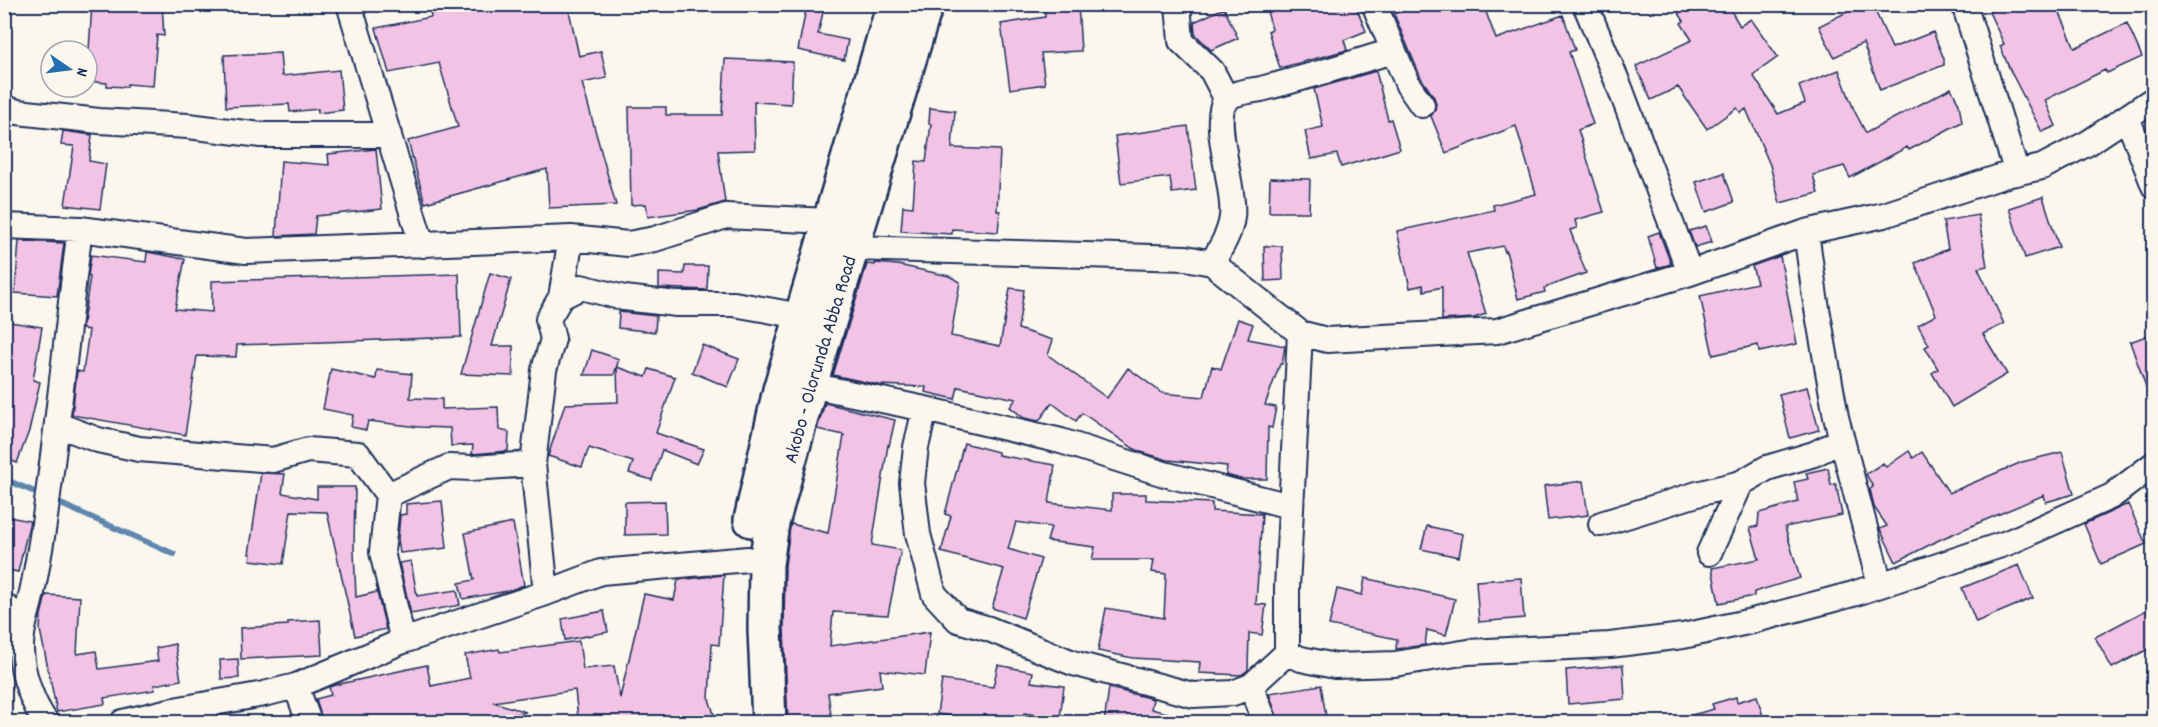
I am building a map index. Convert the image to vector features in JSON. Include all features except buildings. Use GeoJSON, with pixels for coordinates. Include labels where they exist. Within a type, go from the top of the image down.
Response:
{"type":"FeatureCollection","features":[{"type":"Feature","properties":{"kind":"main road","name":"Akobo - Olorunda Abba Road"},"geometry":{"type":"LineString","coordinates":[[753,723],[747,630],[748,559],[753,515],[780,390],[894,4]]}},
{"type":"Feature","properties":{"kind":"main road","name":"Akobo - Olorunda Abba Road"},"geometry":{"type":"LineString","coordinates":[[769,723],[765,629],[766,564],[772,523],[810,385],[926,4]]}},
{"type":"Feature","properties":{"kind":"street"},"geometry":{"type":"LineString","coordinates":[[349,4],[422,245]]}},
{"type":"Feature","properties":{"kind":"street"},"geometry":{"type":"LineString","coordinates":[[1178,4],[1181,41],[1212,71],[1227,100]]}},
{"type":"Feature","properties":{"kind":"street"},"geometry":{"type":"LineString","coordinates":[[1374,4],[1407,85],[1422,105]]}},
{"type":"Feature","properties":{"kind":"street"},"geometry":{"type":"LineString","coordinates":[[1585,4],[1620,88],[1690,273]]}},
{"type":"Feature","properties":{"kind":"street"},"geometry":{"type":"LineString","coordinates":[[1964,4],[2017,173]]}},
{"type":"Feature","properties":{"kind":"street"},"geometry":{"type":"LineString","coordinates":[[1212,263],[1229,233],[1233,216],[1230,183],[1221,137],[1221,111],[1227,100],[1239,94],[1393,51]]}},
{"type":"Feature","properties":{"kind":"street"},"geometry":{"type":"LineString","coordinates":[[853,248],[1186,258],[1212,263],[1300,333],[1327,340],[1497,331],[1690,273],[1806,232],[1884,215],[2042,167],[2088,143],[2154,99]]}},
{"type":"Feature","properties":{"kind":"street"},"geometry":{"type":"LineString","coordinates":[[4,108],[18,112],[99,121],[188,126],[261,135],[389,135]]}},
{"type":"Feature","properties":{"kind":"street"},"geometry":{"type":"LineString","coordinates":[[2127,117],[2154,186]]}},
{"type":"Feature","properties":{"kind":"street"},"geometry":{"type":"LineString","coordinates":[[4,226],[80,229],[246,251],[571,238],[628,244],[655,239],[726,216],[829,221]]}},
{"type":"Feature","properties":{"kind":"street"},"geometry":{"type":"LineString","coordinates":[[46,723],[29,689],[21,653],[21,629],[30,601],[40,547],[58,425],[67,327],[80,229]]}},
{"type":"Feature","properties":{"kind":"street"},"geometry":{"type":"LineString","coordinates":[[1806,232],[1836,417],[1880,585]]}},
{"type":"Feature","properties":{"kind":"street"},"geometry":{"type":"LineString","coordinates":[[546,593],[533,464],[544,370],[553,339],[548,319],[561,297],[571,238]]}},
{"type":"Feature","properties":{"kind":"street"},"geometry":{"type":"LineString","coordinates":[[561,297],[582,287],[624,298],[677,304],[734,304],[801,316]]}},
{"type":"Feature","properties":{"kind":"street"},"geometry":{"type":"LineString","coordinates":[[925,409],[916,447],[912,483],[918,534],[934,594],[958,620],[989,629],[1073,663],[1193,694],[1233,693],[1251,686],[1287,654],[1290,506],[1298,411],[1300,333]]}},
{"type":"Feature","properties":{"kind":"street"},"geometry":{"type":"LineString","coordinates":[[810,385],[1061,441],[1164,474],[1290,506]]}},
{"type":"Feature","properties":{"kind":"street"},"geometry":{"type":"LineString","coordinates":[[58,425],[98,440],[140,450],[273,460],[308,450],[357,454],[388,495],[382,552],[403,641]]}},
{"type":"Feature","properties":{"kind":"street"},"geometry":{"type":"LineString","coordinates":[[1601,524],[1676,500],[1741,483],[1767,468],[1814,454],[1842,440]]}},
{"type":"Feature","properties":{"kind":"street"},"geometry":{"type":"LineString","coordinates":[[388,495],[449,467],[472,468],[533,464]]}},
{"type":"Feature","properties":{"kind":"street"},"geometry":{"type":"LineString","coordinates":[[1287,654],[1335,666],[1395,664],[1468,652],[1610,645],[1683,636],[1752,621],[1853,594],[2007,543],[2112,496],[2154,464]]}},
{"type":"Feature","properties":{"kind":"street"},"geometry":{"type":"LineString","coordinates":[[1709,553],[1741,483]]}},
{"type":"Feature","properties":{"kind":"street"},"geometry":{"type":"LineString","coordinates":[[123,723],[174,710],[296,686],[403,641],[601,572],[748,559]]}},
{"type":"Feature","properties":{"kind":"street"},"geometry":{"type":"LineString","coordinates":[[4,605],[15,615],[21,629]]}},
{"type":"Feature","properties":{"kind":"street"},"geometry":{"type":"LineString","coordinates":[[296,686],[309,723]]}},
{"type":"Feature","properties":{"kind":"street"},"geometry":{"type":"LineString","coordinates":[[1251,686],[1265,723]]}},
{"type":"Feature","properties":{"kind":"waterway"},"geometry":{"type":"LineString","coordinates":[[4,479],[42,495]]}},
{"type":"Feature","properties":{"kind":"waterway"},"geometry":{"type":"LineString","coordinates":[[54,501],[174,554]]}}]}
